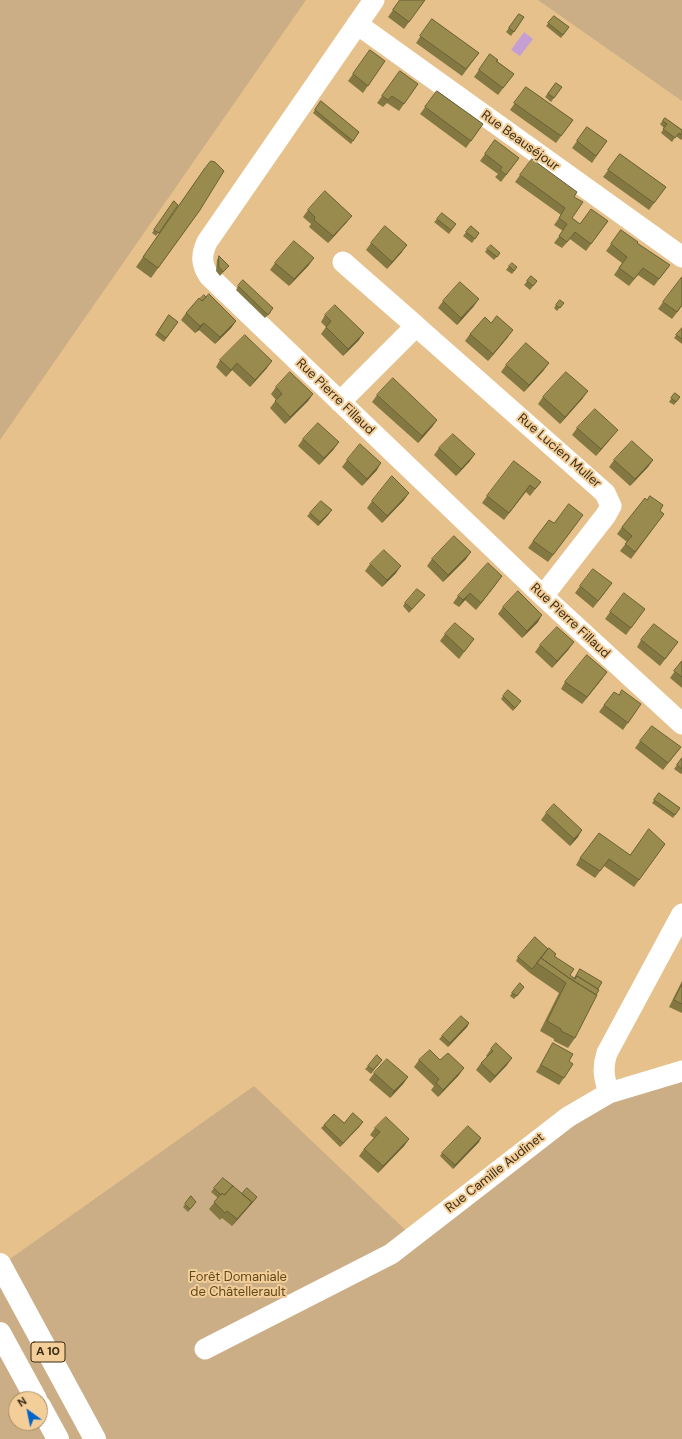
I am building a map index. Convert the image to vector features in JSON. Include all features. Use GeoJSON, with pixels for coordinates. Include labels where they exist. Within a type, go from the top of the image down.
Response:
{"type":"FeatureCollection","features":[{"type":"Feature","properties":{"kind":"highway","name":"A 10"},"geometry":{"type":"LineString","coordinates":[[0,1264],[95,1439]]}},
{"type":"Feature","properties":{"kind":"highway","name":"A 10"},"geometry":{"type":"LineString","coordinates":[[0,1333],[32,1391]]}},
{"type":"Feature","properties":{"kind":"highway"},"geometry":{"type":"LineString","coordinates":[[48,1421],[58,1439]]}},
{"type":"Feature","properties":{"kind":"street","name":"Rue Pierre Fillaud"},"geometry":{"type":"LineString","coordinates":[[374,0],[207,242],[202,259],[204,269],[209,276],[543,596],[682,724]]}},
{"type":"Feature","properties":{"kind":"street","name":"Rue Beauséjour"},"geometry":{"type":"LineString","coordinates":[[358,24],[682,257]]}},
{"type":"Feature","properties":{"kind":"street","name":"Rue Lucien Muller"},"geometry":{"type":"LineString","coordinates":[[343,262],[605,493],[609,499],[611,506],[606,515],[543,596]]}},
{"type":"Feature","properties":{"kind":"street"},"geometry":{"type":"LineString","coordinates":[[340,402],[416,326]]}},
{"type":"Feature","properties":{"kind":"street"},"geometry":{"type":"LineString","coordinates":[[609,1093],[603,1065],[607,1053],[682,914]]}},
{"type":"Feature","properties":{"kind":"street","name":"Rue Camille Audinet"},"geometry":{"type":"LineString","coordinates":[[205,1349],[391,1254],[568,1117],[609,1093],[682,1070]]}},
{"type":"Feature","properties":{"kind":"green space"},"geometry":{"type":"Polygon","coordinates":[[[0,0],[306,0],[0,440],[0,0]]]}},
{"type":"Feature","properties":{"kind":"green space"},"geometry":{"type":"Polygon","coordinates":[[[538,0],[682,0],[682,101],[538,0]]]}},
{"type":"Feature","properties":{"kind":"green space","name":"Forêt Domaniale de Châtellerault"},"geometry":{"type":"Polygon","coordinates":[[[682,1081],[682,1439],[0,1439],[0,1266],[254,1086],[418,1242],[579,1121],[620,1098],[682,1081]]]}},
{"type":"Feature","properties":{"kind":"shaded area"},"geometry":{"type":"Polygon","coordinates":[[[524,32],[533,39],[520,56],[511,50],[524,32]]]}},
{"type":"Feature","properties":{"kind":"building"},"geometry":{"type":"Polygon","coordinates":[[[400,0],[425,0],[409,22],[393,10],[400,0]]]}},
{"type":"Feature","properties":{"kind":"building"},"geometry":{"type":"Polygon","coordinates":[[[519,14],[524,17],[514,32],[509,28],[519,14]]]}},
{"type":"Feature","properties":{"kind":"building"},"geometry":{"type":"Polygon","coordinates":[[[554,16],[569,27],[563,35],[548,23],[554,16]]]}},
{"type":"Feature","properties":{"kind":"building"},"geometry":{"type":"Polygon","coordinates":[[[432,19],[479,53],[466,69],[420,36],[432,19]]]}},
{"type":"Feature","properties":{"kind":"building"},"geometry":{"type":"Polygon","coordinates":[[[370,50],[385,61],[368,86],[353,74],[370,50]]]}},
{"type":"Feature","properties":{"kind":"building"},"geometry":{"type":"Polygon","coordinates":[[[490,54],[498,60],[496,61],[514,74],[503,88],[479,70],[490,54]]]}},
{"type":"Feature","properties":{"kind":"building"},"geometry":{"type":"Polygon","coordinates":[[[400,71],[418,84],[404,104],[392,96],[388,100],[382,96],[400,71]]]}},
{"type":"Feature","properties":{"kind":"building"},"geometry":{"type":"Polygon","coordinates":[[[556,83],[562,87],[554,98],[548,94],[556,83]]]}},
{"type":"Feature","properties":{"kind":"building"},"geometry":{"type":"Polygon","coordinates":[[[526,87],[573,120],[561,136],[514,103],[526,87]]]}},
{"type":"Feature","properties":{"kind":"building"},"geometry":{"type":"Polygon","coordinates":[[[437,91],[483,124],[471,141],[425,107],[437,91]]]}},
{"type":"Feature","properties":{"kind":"building"},"geometry":{"type":"Polygon","coordinates":[[[321,101],[359,132],[353,141],[315,110],[321,101]]]}},
{"type":"Feature","properties":{"kind":"building"},"geometry":{"type":"Polygon","coordinates":[[[665,118],[682,130],[682,135],[679,133],[675,138],[663,129],[667,124],[663,121],[665,118]]]}},
{"type":"Feature","properties":{"kind":"building"},"geometry":{"type":"Polygon","coordinates":[[[587,127],[607,141],[596,156],[577,141],[587,127]]]}},
{"type":"Feature","properties":{"kind":"building"},"geometry":{"type":"Polygon","coordinates":[[[495,140],[519,158],[506,175],[500,170],[502,167],[485,154],[495,140]]]}},
{"type":"Feature","properties":{"kind":"building"},"geometry":{"type":"Polygon","coordinates":[[[620,154],[666,187],[654,203],[608,170],[620,154]]]}},
{"type":"Feature","properties":{"kind":"building"},"geometry":{"type":"Polygon","coordinates":[[[532,159],[577,192],[574,197],[583,202],[572,218],[580,224],[591,209],[608,221],[591,244],[575,232],[567,242],[559,236],[567,224],[559,218],[565,208],[520,175],[532,159]]]}},
{"type":"Feature","properties":{"kind":"building"},"geometry":{"type":"Polygon","coordinates":[[[211,161],[215,162],[224,171],[200,210],[158,268],[143,257],[211,161]]]}},
{"type":"Feature","properties":{"kind":"building"},"geometry":{"type":"Polygon","coordinates":[[[325,191],[352,216],[333,236],[314,220],[315,217],[308,210],[325,191]]]}},
{"type":"Feature","properties":{"kind":"building"},"geometry":{"type":"Polygon","coordinates":[[[174,201],[178,205],[159,233],[154,230],[174,201]]]}},
{"type":"Feature","properties":{"kind":"building"},"geometry":{"type":"Polygon","coordinates":[[[442,213],[456,224],[451,230],[437,219],[442,213]]]}},
{"type":"Feature","properties":{"kind":"building"},"geometry":{"type":"Polygon","coordinates":[[[385,226],[407,245],[392,262],[371,243],[385,226]]]}},
{"type":"Feature","properties":{"kind":"building"},"geometry":{"type":"Polygon","coordinates":[[[471,226],[479,233],[475,239],[466,232],[471,226]]]}},
{"type":"Feature","properties":{"kind":"building"},"geometry":{"type":"Polygon","coordinates":[[[621,230],[638,242],[637,243],[670,265],[659,279],[643,268],[634,279],[619,268],[627,257],[611,244],[621,230]]]}},
{"type":"Feature","properties":{"kind":"building"},"geometry":{"type":"Polygon","coordinates":[[[294,241],[314,258],[294,279],[275,263],[294,241]]]}},
{"type":"Feature","properties":{"kind":"building"},"geometry":{"type":"Polygon","coordinates":[[[491,245],[500,253],[497,257],[487,249],[491,245]]]}},
{"type":"Feature","properties":{"kind":"building"},"geometry":{"type":"Polygon","coordinates":[[[219,256],[229,266],[223,272],[219,267],[219,256]]]}},
{"type":"Feature","properties":{"kind":"building"},"geometry":{"type":"Polygon","coordinates":[[[512,263],[517,267],[514,271],[509,266],[512,263]]]}},
{"type":"Feature","properties":{"kind":"building"},"geometry":{"type":"Polygon","coordinates":[[[531,276],[537,281],[533,286],[527,281],[531,276]]]}},
{"type":"Feature","properties":{"kind":"building"},"geometry":{"type":"Polygon","coordinates":[[[682,277],[682,305],[677,312],[663,302],[682,277]]]}},
{"type":"Feature","properties":{"kind":"building"},"geometry":{"type":"Polygon","coordinates":[[[243,280],[273,308],[268,315],[238,286],[243,280]]]}},
{"type":"Feature","properties":{"kind":"building"},"geometry":{"type":"Polygon","coordinates":[[[460,282],[479,299],[461,318],[443,301],[460,282]]]}},
{"type":"Feature","properties":{"kind":"building"},"geometry":{"type":"Polygon","coordinates":[[[209,294],[236,321],[220,337],[204,323],[200,326],[186,313],[199,298],[202,301],[209,294]]]}},
{"type":"Feature","properties":{"kind":"building"},"geometry":{"type":"Polygon","coordinates":[[[204,295],[206,297],[202,301],[200,299],[204,295]]]}},
{"type":"Feature","properties":{"kind":"building"},"geometry":{"type":"Polygon","coordinates":[[[560,300],[564,303],[560,308],[556,305],[560,300]]]}},
{"type":"Feature","properties":{"kind":"building"},"geometry":{"type":"Polygon","coordinates":[[[335,305],[364,333],[348,349],[326,327],[331,321],[325,315],[335,305]]]}},
{"type":"Feature","properties":{"kind":"building"},"geometry":{"type":"Polygon","coordinates":[[[169,315],[178,322],[166,338],[158,332],[169,315]]]}},
{"type":"Feature","properties":{"kind":"building"},"geometry":{"type":"Polygon","coordinates":[[[497,316],[513,330],[493,354],[470,334],[485,317],[491,323],[497,316]]]}},
{"type":"Feature","properties":{"kind":"building"},"geometry":{"type":"Polygon","coordinates":[[[682,328],[682,339],[676,335],[682,328]]]}},
{"type":"Feature","properties":{"kind":"building"},"geometry":{"type":"Polygon","coordinates":[[[245,335],[272,361],[255,380],[237,363],[231,370],[220,360],[245,335]]]}},
{"type":"Feature","properties":{"kind":"building"},"geometry":{"type":"Polygon","coordinates":[[[526,343],[549,363],[529,385],[506,365],[526,343]]]}},
{"type":"Feature","properties":{"kind":"building"},"geometry":{"type":"Polygon","coordinates":[[[290,372],[313,394],[290,417],[275,401],[282,394],[276,387],[290,372]]]}},
{"type":"Feature","properties":{"kind":"building"},"geometry":{"type":"Polygon","coordinates":[[[566,372],[588,391],[565,417],[543,397],[566,372]]]}},
{"type":"Feature","properties":{"kind":"building"},"geometry":{"type":"Polygon","coordinates":[[[393,378],[437,420],[422,436],[377,395],[393,378]]]}},
{"type":"Feature","properties":{"kind":"building"},"geometry":{"type":"Polygon","coordinates":[[[675,393],[680,397],[676,402],[671,398],[675,393]]]}},
{"type":"Feature","properties":{"kind":"building"},"geometry":{"type":"Polygon","coordinates":[[[595,409],[618,430],[601,449],[577,428],[595,409]]]}},
{"type":"Feature","properties":{"kind":"building"},"geometry":{"type":"Polygon","coordinates":[[[318,423],[339,442],[324,458],[303,439],[318,423]]]}},
{"type":"Feature","properties":{"kind":"building"},"geometry":{"type":"Polygon","coordinates":[[[453,434],[475,454],[461,469],[439,448],[453,434]]]}},
{"type":"Feature","properties":{"kind":"building"},"geometry":{"type":"Polygon","coordinates":[[[632,441],[653,460],[635,479],[614,460],[632,441]]]}},
{"type":"Feature","properties":{"kind":"building"},"geometry":{"type":"Polygon","coordinates":[[[360,444],[381,463],[367,479],[347,460],[360,444]]]}},
{"type":"Feature","properties":{"kind":"building"},"geometry":{"type":"Polygon","coordinates":[[[514,461],[541,482],[535,489],[530,485],[509,513],[487,496],[514,461]]]}},
{"type":"Feature","properties":{"kind":"building"},"geometry":{"type":"Polygon","coordinates":[[[392,476],[409,493],[387,516],[372,501],[392,476]]]}},
{"type":"Feature","properties":{"kind":"building"},"geometry":{"type":"Polygon","coordinates":[[[650,496],[663,505],[660,511],[664,514],[635,552],[625,544],[632,536],[622,527],[645,498],[647,500],[650,496]]]}},
{"type":"Feature","properties":{"kind":"building"},"geometry":{"type":"Polygon","coordinates":[[[321,501],[332,510],[320,522],[310,513],[321,501]]]}},
{"type":"Feature","properties":{"kind":"building"},"geometry":{"type":"Polygon","coordinates":[[[569,504],[583,515],[553,555],[533,541],[549,520],[554,523],[569,504]]]}},
{"type":"Feature","properties":{"kind":"building"},"geometry":{"type":"Polygon","coordinates":[[[454,536],[471,552],[448,575],[432,559],[454,536]]]}},
{"type":"Feature","properties":{"kind":"building"},"geometry":{"type":"Polygon","coordinates":[[[384,550],[401,566],[387,580],[370,564],[384,550]]]}},
{"type":"Feature","properties":{"kind":"building"},"geometry":{"type":"Polygon","coordinates":[[[488,563],[502,576],[481,603],[470,593],[463,600],[458,596],[488,563]]]}},
{"type":"Feature","properties":{"kind":"building"},"geometry":{"type":"Polygon","coordinates":[[[593,569],[612,583],[598,601],[580,586],[593,569]]]}},
{"type":"Feature","properties":{"kind":"building"},"geometry":{"type":"Polygon","coordinates":[[[417,589],[425,595],[412,609],[405,603],[417,589]]]}},
{"type":"Feature","properties":{"kind":"building"},"geometry":{"type":"Polygon","coordinates":[[[518,591],[542,615],[527,631],[503,607],[518,591]]]}},
{"type":"Feature","properties":{"kind":"building"},"geometry":{"type":"Polygon","coordinates":[[[624,593],[645,609],[631,628],[610,612],[624,593]]]}},
{"type":"Feature","properties":{"kind":"building"},"geometry":{"type":"Polygon","coordinates":[[[455,623],[474,639],[464,652],[445,634],[455,623]]]}},
{"type":"Feature","properties":{"kind":"building"},"geometry":{"type":"Polygon","coordinates":[[[654,624],[678,642],[665,659],[641,640],[654,624]]]}},
{"type":"Feature","properties":{"kind":"building"},"geometry":{"type":"Polygon","coordinates":[[[557,627],[574,642],[557,661],[540,645],[557,627]]]}},
{"type":"Feature","properties":{"kind":"building"},"geometry":{"type":"Polygon","coordinates":[[[587,655],[607,672],[587,697],[565,682],[587,655]]]}},
{"type":"Feature","properties":{"kind":"building"},"geometry":{"type":"Polygon","coordinates":[[[682,661],[682,677],[674,671],[682,661]]]}},
{"type":"Feature","properties":{"kind":"building"},"geometry":{"type":"Polygon","coordinates":[[[508,690],[521,701],[515,708],[503,696],[508,690]]]}},
{"type":"Feature","properties":{"kind":"building"},"geometry":{"type":"Polygon","coordinates":[[[622,690],[641,704],[628,723],[604,705],[614,692],[619,695],[622,690]]]}},
{"type":"Feature","properties":{"kind":"building"},"geometry":{"type":"Polygon","coordinates":[[[652,726],[681,747],[668,763],[640,741],[652,726]]]}},
{"type":"Feature","properties":{"kind":"building"},"geometry":{"type":"Polygon","coordinates":[[[682,758],[682,769],[677,765],[682,758]]]}},
{"type":"Feature","properties":{"kind":"building"},"geometry":{"type":"Polygon","coordinates":[[[659,793],[680,808],[675,815],[654,800],[659,793]]]}},
{"type":"Feature","properties":{"kind":"building"},"geometry":{"type":"Polygon","coordinates":[[[554,804],[582,830],[574,839],[546,813],[554,804]]]}},
{"type":"Feature","properties":{"kind":"building"},"geometry":{"type":"Polygon","coordinates":[[[649,829],[665,844],[639,880],[609,859],[600,871],[580,858],[599,833],[630,855],[649,829]]]}},
{"type":"Feature","properties":{"kind":"building"},"geometry":{"type":"Polygon","coordinates":[[[535,937],[548,949],[532,969],[518,957],[535,937]]]}},
{"type":"Feature","properties":{"kind":"building"},"geometry":{"type":"Polygon","coordinates":[[[549,948],[556,954],[554,956],[574,969],[570,975],[575,979],[577,976],[599,990],[596,995],[541,958],[549,948]]]}},
{"type":"Feature","properties":{"kind":"building"},"geometry":{"type":"Polygon","coordinates":[[[541,958],[569,978],[597,995],[575,1038],[561,1031],[561,1029],[547,1021],[566,983],[537,963],[541,958]]]}},
{"type":"Feature","properties":{"kind":"building"},"geometry":{"type":"Polygon","coordinates":[[[580,969],[602,982],[598,989],[577,976],[575,978],[580,969]]]}},
{"type":"Feature","properties":{"kind":"building"},"geometry":{"type":"Polygon","coordinates":[[[520,983],[524,987],[517,996],[512,993],[520,983]]]}},
{"type":"Feature","properties":{"kind":"building"},"geometry":{"type":"Polygon","coordinates":[[[682,984],[682,1004],[674,1000],[682,984]]]}},
{"type":"Feature","properties":{"kind":"building"},"geometry":{"type":"Polygon","coordinates":[[[461,1016],[469,1023],[450,1043],[442,1036],[461,1016]]]}},
{"type":"Feature","properties":{"kind":"building"},"geometry":{"type":"Polygon","coordinates":[[[496,1043],[512,1058],[495,1076],[481,1063],[493,1051],[491,1049],[496,1043]]]}},
{"type":"Feature","properties":{"kind":"building"},"geometry":{"type":"Polygon","coordinates":[[[553,1043],[573,1054],[569,1061],[573,1064],[564,1078],[541,1065],[553,1043]]]}},
{"type":"Feature","properties":{"kind":"building"},"geometry":{"type":"Polygon","coordinates":[[[430,1050],[440,1060],[448,1053],[464,1068],[443,1090],[436,1083],[439,1079],[419,1060],[430,1050]]]}},
{"type":"Feature","properties":{"kind":"building"},"geometry":{"type":"Polygon","coordinates":[[[377,1055],[382,1060],[373,1070],[368,1066],[377,1055]]]}},
{"type":"Feature","properties":{"kind":"building"},"geometry":{"type":"Polygon","coordinates":[[[387,1059],[408,1077],[394,1091],[374,1073],[387,1059]]]}},
{"type":"Feature","properties":{"kind":"building"},"geometry":{"type":"Polygon","coordinates":[[[353,1113],[363,1122],[343,1143],[324,1125],[334,1114],[344,1123],[353,1113]]]}},
{"type":"Feature","properties":{"kind":"building"},"geometry":{"type":"Polygon","coordinates":[[[386,1117],[409,1139],[383,1166],[364,1149],[380,1132],[375,1128],[386,1117]]]}},
{"type":"Feature","properties":{"kind":"building"},"geometry":{"type":"Polygon","coordinates":[[[468,1126],[481,1138],[455,1165],[442,1153],[468,1126]]]}},
{"type":"Feature","properties":{"kind":"building"},"geometry":{"type":"Polygon","coordinates":[[[223,1178],[233,1186],[224,1195],[222,1193],[221,1195],[214,1188],[223,1178]]]}},
{"type":"Feature","properties":{"kind":"building"},"geometry":{"type":"Polygon","coordinates":[[[233,1186],[252,1202],[237,1219],[227,1211],[225,1213],[214,1202],[222,1193],[224,1195],[233,1186]]]}},
{"type":"Feature","properties":{"kind":"building"},"geometry":{"type":"Polygon","coordinates":[[[247,1188],[257,1197],[249,1206],[252,1202],[242,1194],[247,1188]]]}},
{"type":"Feature","properties":{"kind":"building"},"geometry":{"type":"Polygon","coordinates":[[[191,1196],[196,1202],[190,1209],[185,1204],[191,1196]]]}}]}
